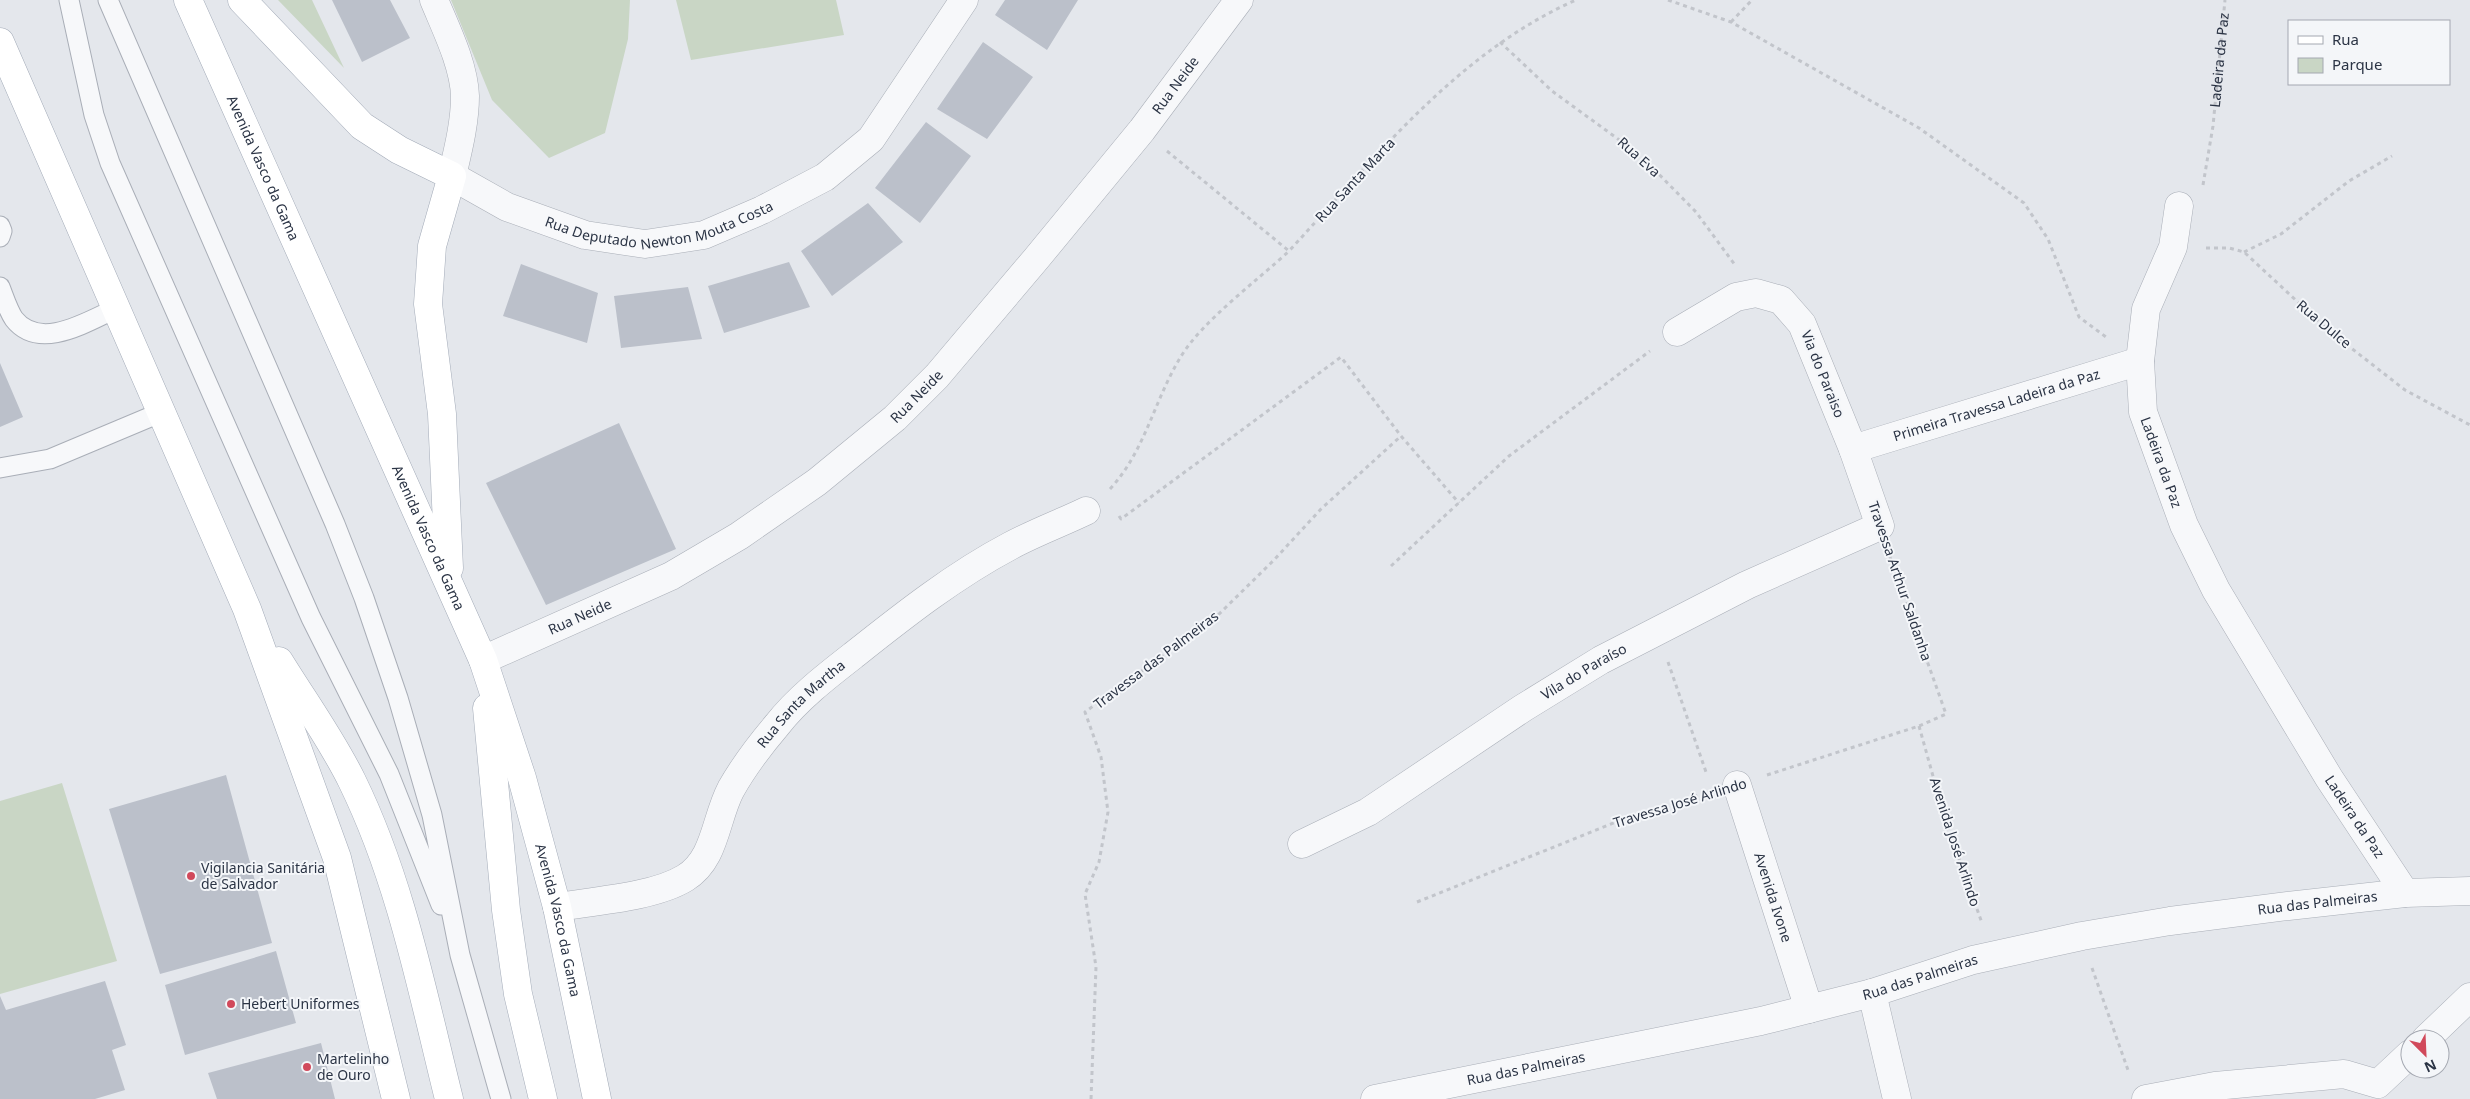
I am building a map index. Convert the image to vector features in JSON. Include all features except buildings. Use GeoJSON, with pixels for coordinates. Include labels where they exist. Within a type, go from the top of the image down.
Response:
{"type":"FeatureCollection","features":[{"type":"Feature","properties":{"kind":"main road","name":"Avenida Vasco da Gama"},"geometry":{"type":"LineString","coordinates":[[188,0],[483,660],[522,778],[557,907],[597,1099]]}},
{"type":"Feature","properties":{"kind":"main road"},"geometry":{"type":"LineString","coordinates":[[242,0],[362,126],[399,150],[452,176],[432,246],[428,304],[442,414],[449,582]]}},
{"type":"Feature","properties":{"kind":"main road"},"geometry":{"type":"LineString","coordinates":[[0,42],[247,609],[337,858],[396,1099]]}},
{"type":"Feature","properties":{"kind":"main road"},"geometry":{"type":"LineString","coordinates":[[247,609],[351,780],[372,827],[403,914],[449,1099]]}},
{"type":"Feature","properties":{"kind":"main road"},"geometry":{"type":"LineString","coordinates":[[483,660],[507,920],[518,994],[543,1099]]}},
{"type":"Feature","properties":{"kind":"street"},"geometry":{"type":"LineString","coordinates":[[434,0],[455,52],[465,94],[463,127],[452,176]]}},
{"type":"Feature","properties":{"kind":"street","name":"Rua Deputado Newton Mouta Costa"},"geometry":{"type":"LineString","coordinates":[[452,176],[507,207],[585,235],[645,244],[704,235],[762,210],[825,177],[871,139],[964,0]]}},
{"type":"Feature","properties":{"kind":"street","name":"Rua Neide"},"geometry":{"type":"LineString","coordinates":[[483,660],[671,576],[739,536],[817,482],[895,418],[937,376],[1142,130],[1239,0]]}},
{"type":"Feature","properties":{"kind":"street","name":"Ladeira da Paz"},"geometry":{"type":"LineString","coordinates":[[2179,206],[2173,247],[2146,310],[2140,361],[2143,412],[2184,525],[2216,590],[2329,778],[2405,893]]}},
{"type":"Feature","properties":{"kind":"street"},"geometry":{"type":"LineString","coordinates":[[1677,332],[1736,297],[1756,293]]}},
{"type":"Feature","properties":{"kind":"street","name":"Via do Paraiso"},"geometry":{"type":"LineString","coordinates":[[1756,293],[1781,300],[1802,324],[1853,449]]}},
{"type":"Feature","properties":{"kind":"street","name":"Primeira Travessa Ladeira da Paz"},"geometry":{"type":"LineString","coordinates":[[1853,449],[2140,361]]}},
{"type":"Feature","properties":{"kind":"street","name":"Travessa Arthur Saldanha"},"geometry":{"type":"LineString","coordinates":[[1853,449],[1880,526]]}},
{"type":"Feature","properties":{"kind":"street","name":"Rua Santa Martha"},"geometry":{"type":"LineString","coordinates":[[557,907],[659,890],[685,878],[697,869],[709,852],[722,810],[746,766],[778,722],[822,680],[891,625],[977,566],[1010,546],[1094,504]]}},
{"type":"Feature","properties":{"kind":"street","name":"Vila do Paraíso"},"geometry":{"type":"LineString","coordinates":[[1302,844],[1368,812],[1523,708],[1601,660],[1747,585],[1880,526]]}},
{"type":"Feature","properties":{"kind":"street","name":"Avenida Ivone"},"geometry":{"type":"LineString","coordinates":[[1725,788],[1809,1009]]}},
{"type":"Feature","properties":{"kind":"street","name":"Rua das Palmeiras"},"geometry":{"type":"LineString","coordinates":[[1375,1099],[1761,1021],[1872,993],[1918,976],[1993,956],[2082,936],[2170,921],[2405,893],[2470,891]]}},
{"type":"Feature","properties":{"kind":"street"},"geometry":{"type":"LineString","coordinates":[[1872,993],[1897,1099]]}},
{"type":"Feature","properties":{"kind":"street"},"geometry":{"type":"LineString","coordinates":[[2436,1029],[2470,997]]}},
{"type":"Feature","properties":{"kind":"street"},"geometry":{"type":"LineString","coordinates":[[2139,1090],[2215,1086],[2344,1074],[2385,1091],[2400,1069]]}},
{"type":"Feature","properties":{"kind":"lane"},"geometry":{"type":"LineString","coordinates":[[68,0],[94,115],[110,163],[307,609],[389,774],[460,956]]}},
{"type":"Feature","properties":{"kind":"lane"},"geometry":{"type":"LineString","coordinates":[[108,0],[335,524],[364,598],[398,698],[432,815],[460,956],[501,1099]]}},
{"type":"Feature","properties":{"kind":"lane"},"geometry":{"type":"LineString","coordinates":[[0,226],[2,231],[0,237]]}},
{"type":"Feature","properties":{"kind":"lane"},"geometry":{"type":"LineString","coordinates":[[0,287],[14,318],[25,330],[43,335],[64,331],[117,308]]}},
{"type":"Feature","properties":{"kind":"lane"},"geometry":{"type":"LineString","coordinates":[[0,468],[50,459],[162,412]]}},
{"type":"Feature","properties":{"kind":"path","name":"Rua Santa Marta"},"geometry":{"type":"LineString","coordinates":[[1094,504],[1125,473],[1138,450],[1180,358],[1194,338],[1289,251],[1414,116],[1500,42],[1547,13],[1576,0]]}},
{"type":"Feature","properties":{"kind":"path"},"geometry":{"type":"LineString","coordinates":[[1668,0],[1731,22],[1919,128],[2024,203],[2048,239],[2079,317],[2140,361]]}},
{"type":"Feature","properties":{"kind":"path"},"geometry":{"type":"LineString","coordinates":[[1731,22],[1752,0]]}},
{"type":"Feature","properties":{"kind":"path","name":"Ladeira da Paz"},"geometry":{"type":"LineString","coordinates":[[2179,206],[2199,207],[2213,126],[2225,0]]}},
{"type":"Feature","properties":{"kind":"path","name":"Rua Eva"},"geometry":{"type":"LineString","coordinates":[[1500,42],[1552,91],[1640,155],[1696,212],[1756,293]]}},
{"type":"Feature","properties":{"kind":"path"},"geometry":{"type":"LineString","coordinates":[[1142,130],[1289,251]]}},
{"type":"Feature","properties":{"kind":"path"},"geometry":{"type":"LineString","coordinates":[[2173,247],[2229,248],[2244,252],[2281,234],[2349,181],[2392,156]]}},
{"type":"Feature","properties":{"kind":"path","name":"Rua Dulce"},"geometry":{"type":"LineString","coordinates":[[2244,252],[2328,330],[2405,390],[2470,426]]}},
{"type":"Feature","properties":{"kind":"path"},"geometry":{"type":"LineString","coordinates":[[1391,566],[1509,456],[1677,332]]}},
{"type":"Feature","properties":{"kind":"path"},"geometry":{"type":"LineString","coordinates":[[1094,504],[1121,519],[1341,357],[1401,436],[1459,503]]}},
{"type":"Feature","properties":{"kind":"path","name":"Travessa das Palmeiras"},"geometry":{"type":"LineString","coordinates":[[1091,1099],[1096,967],[1086,894],[1099,862],[1108,812],[1101,757],[1085,712],[1214,619],[1274,560],[1321,509],[1401,436]]}},
{"type":"Feature","properties":{"kind":"path","name":"Travessa Arthur Saldanha"},"geometry":{"type":"LineString","coordinates":[[1880,526],[1946,714]]}},
{"type":"Feature","properties":{"kind":"path"},"geometry":{"type":"LineString","coordinates":[[1657,630],[1725,788]]}},
{"type":"Feature","properties":{"kind":"path","name":"Travessa José Arlindo"},"geometry":{"type":"LineString","coordinates":[[1417,902],[1616,822],[1676,801],[1725,788],[1919,726],[1946,714]]}},
{"type":"Feature","properties":{"kind":"path","name":"Avenida José Arlindo"},"geometry":{"type":"LineString","coordinates":[[1919,726],[1946,820],[1993,956]]}},
{"type":"Feature","properties":{"kind":"path"},"geometry":{"type":"LineString","coordinates":[[2082,936],[2125,1064],[2139,1090]]}},
{"type":"Feature","properties":{"kind":"green space"},"geometry":{"type":"Polygon","coordinates":[[[278,0],[312,0],[344,68],[278,0]]]}},
{"type":"Feature","properties":{"kind":"green space"},"geometry":{"type":"Polygon","coordinates":[[[451,0],[630,0],[628,39],[605,133],[549,158],[492,100],[451,0]]]}},
{"type":"Feature","properties":{"kind":"green space"},"geometry":{"type":"Polygon","coordinates":[[[676,0],[836,0],[844,35],[691,60],[676,0]]]}},
{"type":"Feature","properties":{"kind":"green space"},"geometry":{"type":"Polygon","coordinates":[[[62,783],[117,961],[0,994],[0,801],[62,783]]]}},
{"type":"Feature","properties":{"kind":"place","name":"Vigilancia Sanitária de Salvador"},"geometry":{"type":"Point","coordinates":[191,876]}},
{"type":"Feature","properties":{"kind":"place","name":"Hebert Uniformes"},"geometry":{"type":"Point","coordinates":[231,1004]}},
{"type":"Feature","properties":{"kind":"place","name":"Martelinho de Ouro"},"geometry":{"type":"Point","coordinates":[307,1067]}}]}
